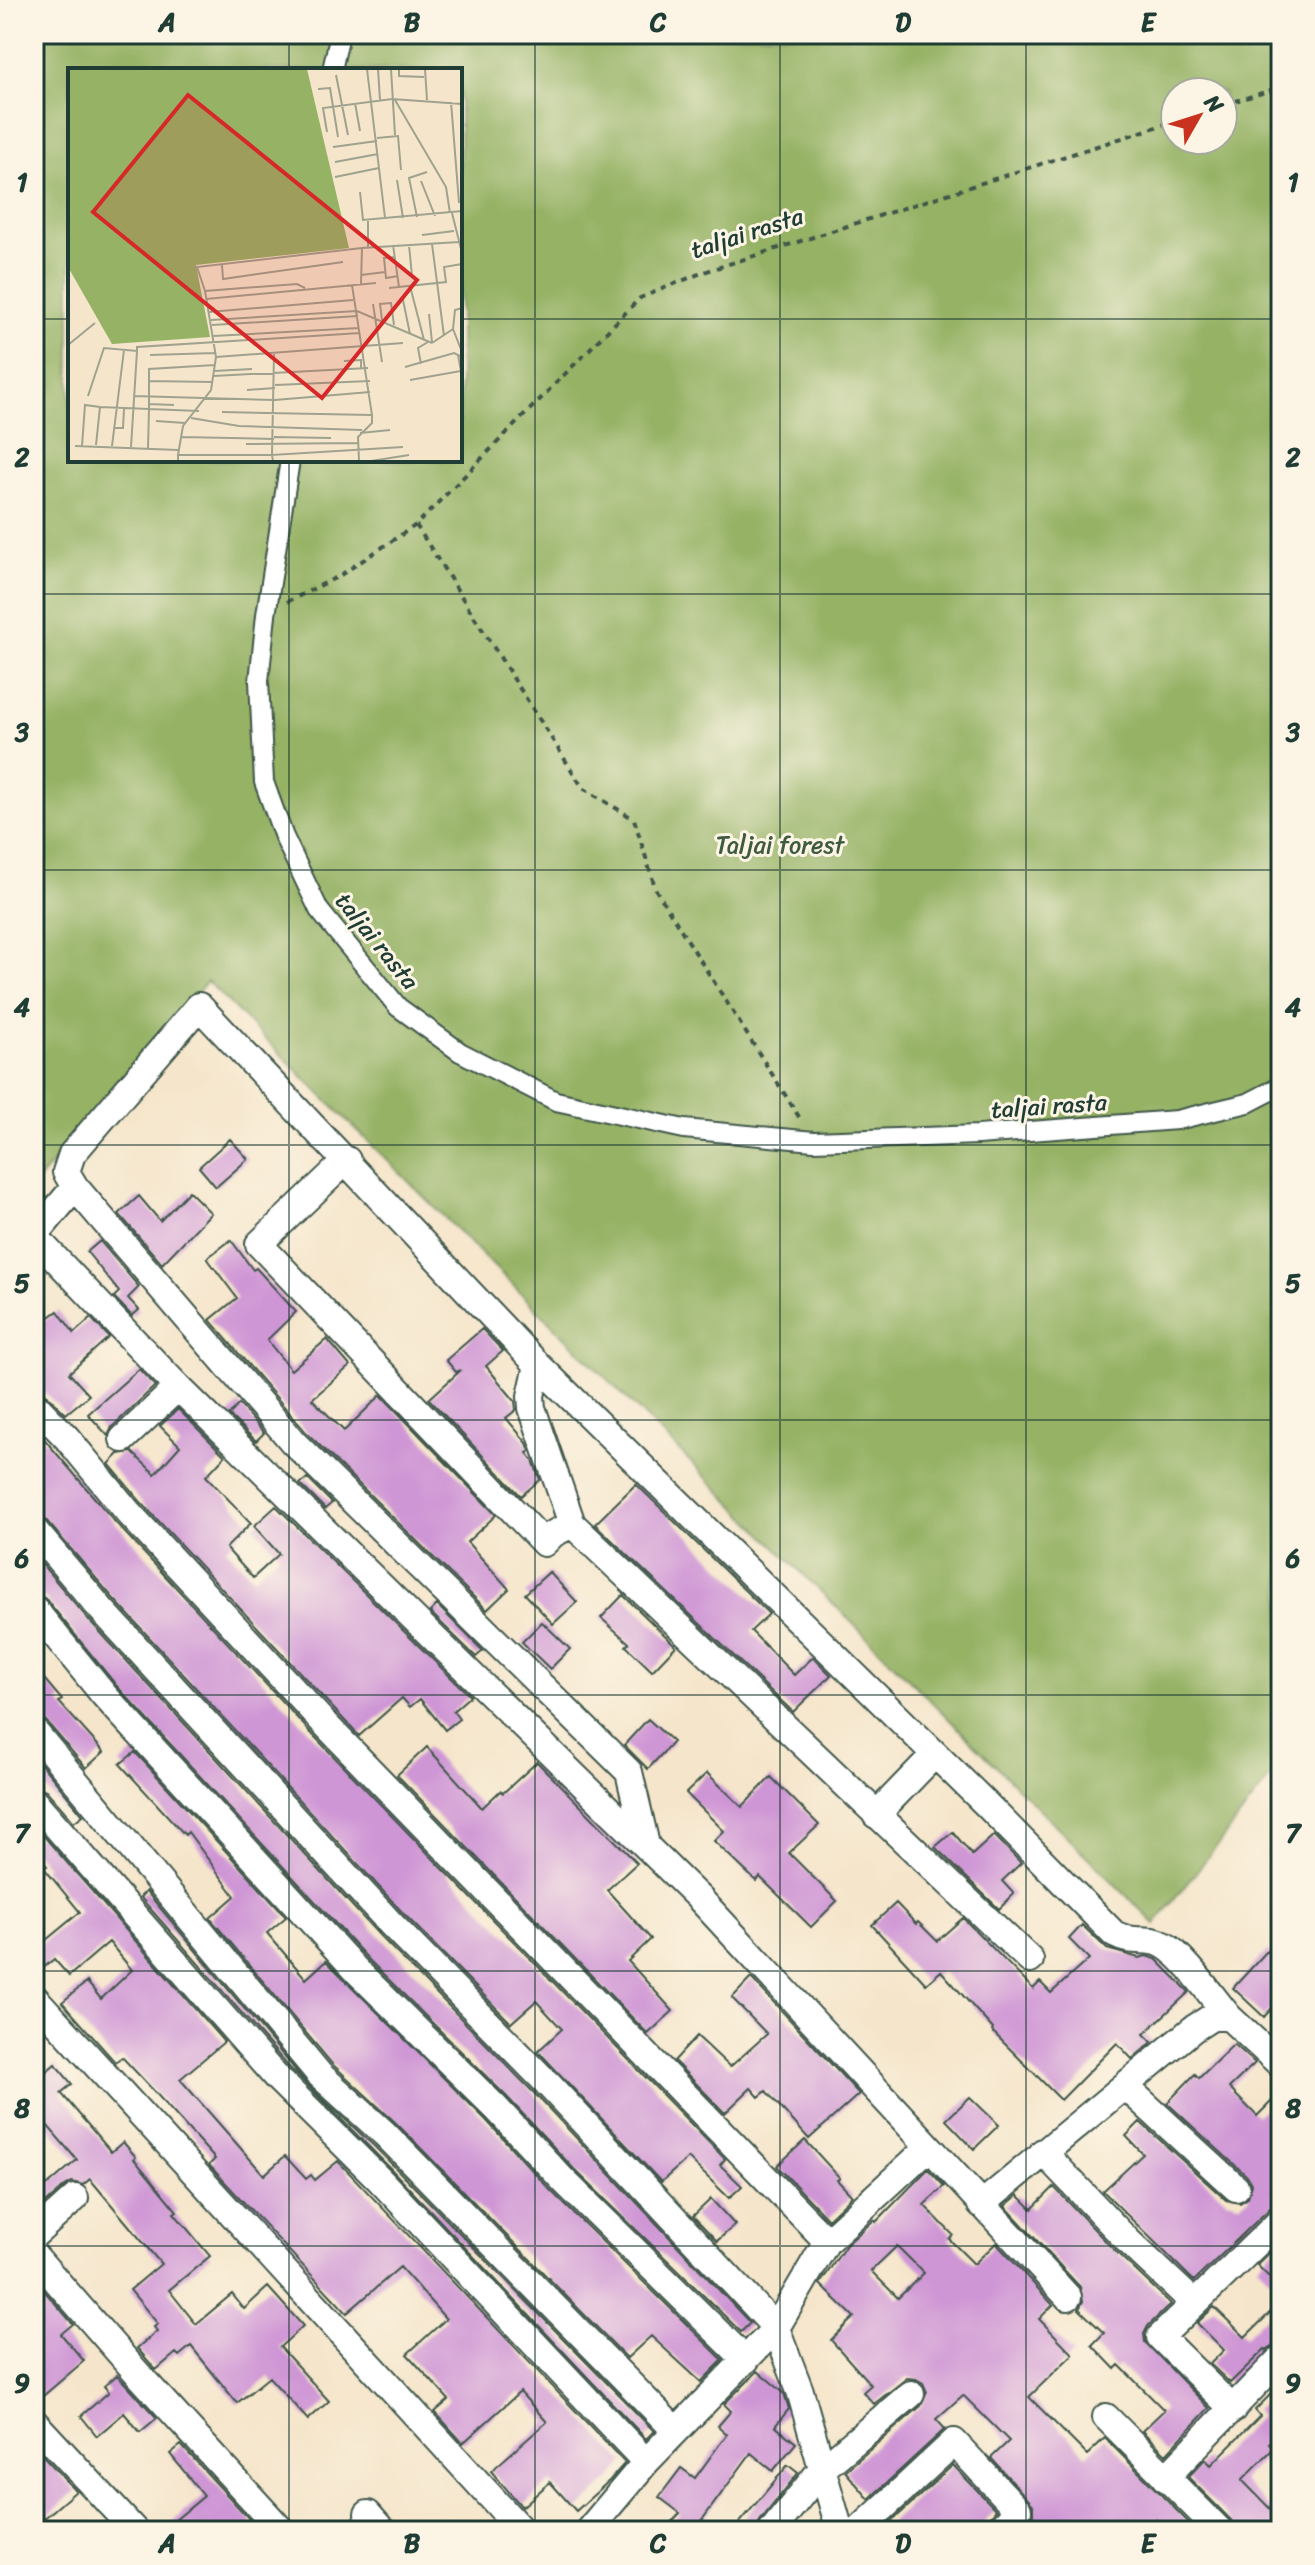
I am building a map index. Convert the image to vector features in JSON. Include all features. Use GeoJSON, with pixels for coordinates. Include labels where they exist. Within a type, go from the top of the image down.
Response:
{"type":"FeatureCollection","features":[{"type":"Feature","properties":{"kind":"street"},"geometry":{"type":"LineString","coordinates":[[332,68],[340,34]]}},
{"type":"Feature","properties":{"kind":"street","name":"taljai rasta"},"geometry":{"type":"LineString","coordinates":[[290,462],[259,681],[264,782],[284,837],[319,910],[398,1007],[460,1052],[556,1101],[684,1129],[814,1141],[978,1135],[1177,1120],[1248,1103],[1281,1086]]}},
{"type":"Feature","properties":{"kind":"street"},"geometry":{"type":"LineString","coordinates":[[646,1845],[629,1772],[293,1442],[75,1187],[66,1172],[72,1154],[199,1006],[538,1365],[1114,1934],[1135,1942],[1153,1941],[1165,1945],[1229,2017],[1277,2053]]}},
{"type":"Feature","properties":{"kind":"street"},"geometry":{"type":"LineString","coordinates":[[347,1160],[259,1244],[544,1543],[572,1524]]}},
{"type":"Feature","properties":{"kind":"street"},"geometry":{"type":"LineString","coordinates":[[75,1187],[34,1236],[178,1387],[701,1900],[1068,2297]]}},
{"type":"Feature","properties":{"kind":"street"},"geometry":{"type":"LineString","coordinates":[[538,1365],[531,1396],[532,1408],[572,1524],[1030,1960]]}},
{"type":"Feature","properties":{"kind":"street"},"geometry":{"type":"LineString","coordinates":[[123,1439],[178,1387]]}},
{"type":"Feature","properties":{"kind":"street"},"geometry":{"type":"LineString","coordinates":[[34,1404],[67,1438],[128,1512],[325,1724],[827,2241]]}},
{"type":"Feature","properties":{"kind":"street"},"geometry":{"type":"LineString","coordinates":[[34,1530],[101,1609],[392,1925],[547,2083],[776,2328],[800,2391],[840,2531]]}},
{"type":"Feature","properties":{"kind":"street"},"geometry":{"type":"LineString","coordinates":[[34,1609],[104,1695],[358,1972],[746,2360]]}},
{"type":"Feature","properties":{"kind":"street"},"geometry":{"type":"LineString","coordinates":[[34,1731],[320,2075],[385,2134],[676,2431]]}},
{"type":"Feature","properties":{"kind":"street"},"geometry":{"type":"LineString","coordinates":[[876,1815],[935,1754]]}},
{"type":"Feature","properties":{"kind":"street"},"geometry":{"type":"LineString","coordinates":[[34,1801],[276,2077],[390,2191],[646,2462]]}},
{"type":"Feature","properties":{"kind":"street"},"geometry":{"type":"LineString","coordinates":[[35,1999],[522,2531]]}},
{"type":"Feature","properties":{"kind":"street"},"geometry":{"type":"LineString","coordinates":[[981,2205],[1193,2029],[1212,2017],[1229,2017]]}},
{"type":"Feature","properties":{"kind":"street"},"geometry":{"type":"LineString","coordinates":[[1125,2086],[1236,2188]]}},
{"type":"Feature","properties":{"kind":"street"},"geometry":{"type":"LineString","coordinates":[[588,2531],[646,2462],[776,2328],[827,2241],[929,2147]]}},
{"type":"Feature","properties":{"kind":"street"},"geometry":{"type":"LineString","coordinates":[[1043,2152],[1128,2241],[1194,2303]]}},
{"type":"Feature","properties":{"kind":"street"},"geometry":{"type":"LineString","coordinates":[[34,2235],[75,2198]]}},
{"type":"Feature","properties":{"kind":"street"},"geometry":{"type":"LineString","coordinates":[[1233,2409],[1160,2337],[1281,2220]]}},
{"type":"Feature","properties":{"kind":"street"},"geometry":{"type":"LineString","coordinates":[[34,2255],[282,2531]]}},
{"type":"Feature","properties":{"kind":"street"},"geometry":{"type":"LineString","coordinates":[[1165,2478],[1281,2358]]}},
{"type":"Feature","properties":{"kind":"street"},"geometry":{"type":"LineString","coordinates":[[772,2531],[821,2470],[911,2394]]}},
{"type":"Feature","properties":{"kind":"street"},"geometry":{"type":"LineString","coordinates":[[1106,2417],[1220,2531]]}},
{"type":"Feature","properties":{"kind":"street"},"geometry":{"type":"LineString","coordinates":[[34,2422],[135,2531]]}},
{"type":"Feature","properties":{"kind":"street"},"geometry":{"type":"LineString","coordinates":[[858,2531],[954,2442],[1018,2510],[998,2531]]}},
{"type":"Feature","properties":{"kind":"path"},"geometry":{"type":"LineString","coordinates":[[1239,100],[1281,87]]}},
{"type":"Feature","properties":{"kind":"path","name":"taljai rasta"},"geometry":{"type":"LineString","coordinates":[[266,615],[339,576],[416,525],[640,298],[704,272],[1159,126]]}},
{"type":"Feature","properties":{"kind":"path"},"geometry":{"type":"LineString","coordinates":[[416,525],[583,788],[634,819],[656,890],[814,1141]]}},
{"type":"Feature","properties":{"kind":"green space","name":"Taljai forest"},"geometry":{"type":"Polygon","coordinates":[[[34,34],[1281,34],[1281,1764],[1155,1924],[207,981],[34,1185],[34,34]]]}},
{"type":"Feature","properties":{"kind":"building"},"geometry":{"type":"Polygon","coordinates":[[[230,1139],[248,1159],[216,1187],[199,1167],[230,1139]]]}},
{"type":"Feature","properties":{"kind":"building"},"geometry":{"type":"Polygon","coordinates":[[[189,1191],[211,1213],[162,1264],[119,1214],[139,1196],[160,1221],[189,1191]]]}},
{"type":"Feature","properties":{"kind":"building"},"geometry":{"type":"Polygon","coordinates":[[[231,1240],[253,1270],[256,1268],[296,1312],[267,1340],[291,1370],[327,1339],[350,1366],[312,1399],[344,1431],[381,1395],[496,1515],[467,1542],[509,1589],[487,1610],[305,1431],[210,1320],[237,1298],[207,1258],[231,1240]]]}},
{"type":"Feature","properties":{"kind":"building"},"geometry":{"type":"Polygon","coordinates":[[[100,1241],[139,1287],[128,1298],[139,1310],[132,1316],[114,1297],[119,1292],[87,1252],[100,1241]]]}},
{"type":"Feature","properties":{"kind":"building"},"geometry":{"type":"Polygon","coordinates":[[[58,1311],[74,1333],[91,1318],[109,1337],[69,1373],[89,1395],[66,1414],[45,1393],[34,1388],[34,1356],[44,1348],[34,1335],[34,1328],[58,1311]]]}},
{"type":"Feature","properties":{"kind":"building"},"geometry":{"type":"Polygon","coordinates":[[[482,1329],[503,1351],[486,1366],[515,1401],[516,1410],[506,1418],[527,1443],[530,1451],[527,1453],[540,1480],[521,1496],[429,1399],[461,1370],[456,1372],[446,1360],[482,1329]]]}},
{"type":"Feature","properties":{"kind":"building"},"geometry":{"type":"Polygon","coordinates":[[[139,1369],[155,1386],[112,1427],[108,1436],[88,1414],[139,1369]]]}},
{"type":"Feature","properties":{"kind":"building"},"geometry":{"type":"Polygon","coordinates":[[[239,1404],[264,1433],[256,1441],[229,1415],[239,1404]]]}},
{"type":"Feature","properties":{"kind":"building"},"geometry":{"type":"Polygon","coordinates":[[[178,1409],[225,1456],[206,1476],[251,1523],[226,1548],[253,1578],[279,1554],[254,1526],[276,1506],[470,1696],[453,1711],[459,1719],[445,1730],[420,1699],[410,1707],[402,1698],[359,1736],[140,1501],[109,1464],[119,1454],[132,1452],[155,1474],[180,1446],[160,1426],[178,1409]]]}},
{"type":"Feature","properties":{"kind":"building"},"geometry":{"type":"Polygon","coordinates":[[[34,1427],[116,1523],[313,1735],[725,2159],[720,2165],[742,2186],[729,2198],[688,2158],[661,2182],[538,2051],[562,2029],[536,2001],[511,2023],[404,1914],[113,1598],[46,1520],[34,1514],[34,1427]]]}},
{"type":"Feature","properties":{"kind":"building"},"geometry":{"type":"Polygon","coordinates":[[[307,1478],[332,1503],[325,1509],[300,1484],[307,1478]]]}},
{"type":"Feature","properties":{"kind":"building"},"geometry":{"type":"Polygon","coordinates":[[[636,1484],[769,1614],[751,1631],[794,1675],[813,1657],[831,1675],[793,1712],[595,1524],[636,1484]]]}},
{"type":"Feature","properties":{"kind":"building"},"geometry":{"type":"Polygon","coordinates":[[[34,1555],[89,1620],[380,1936],[535,2094],[750,2323],[741,2332],[574,2169],[507,2097],[370,1961],[116,1685],[46,1599],[34,1593],[34,1555]]]}},
{"type":"Feature","properties":{"kind":"building"},"geometry":{"type":"Polygon","coordinates":[[[549,1572],[577,1602],[553,1624],[525,1594],[549,1572]]]}},
{"type":"Feature","properties":{"kind":"building"},"geometry":{"type":"Polygon","coordinates":[[[623,1595],[676,1646],[652,1671],[626,1646],[629,1643],[601,1618],[623,1595]]]}},
{"type":"Feature","properties":{"kind":"building"},"geometry":{"type":"Polygon","coordinates":[[[437,1605],[483,1651],[476,1657],[430,1612],[437,1605]]]}},
{"type":"Feature","properties":{"kind":"building"},"geometry":{"type":"Polygon","coordinates":[[[542,1622],[570,1649],[550,1669],[522,1642],[542,1622]]]}},
{"type":"Feature","properties":{"kind":"building"},"geometry":{"type":"Polygon","coordinates":[[[34,1667],[62,1700],[59,1702],[104,1752],[86,1768],[46,1721],[34,1713],[34,1667]]]}},
{"type":"Feature","properties":{"kind":"building"},"geometry":{"type":"Polygon","coordinates":[[[648,1719],[673,1742],[648,1769],[624,1745],[648,1719]]]}},
{"type":"Feature","properties":{"kind":"building"},"geometry":{"type":"Polygon","coordinates":[[[427,1747],[482,1808],[537,1762],[637,1863],[607,1890],[651,1939],[628,1961],[673,2011],[648,2034],[397,1775],[427,1747]]]}},
{"type":"Feature","properties":{"kind":"building"},"geometry":{"type":"Polygon","coordinates":[[[135,1752],[286,1917],[267,1933],[306,1979],[326,1961],[485,2119],[551,2191],[723,2360],[701,2382],[651,2336],[627,2358],[396,2123],[332,2064],[210,1918],[235,1896],[188,1832],[185,1835],[120,1764],[135,1752]]]}},
{"type":"Feature","properties":{"kind":"building"},"geometry":{"type":"Polygon","coordinates":[[[41,1764],[83,1815],[74,1822],[46,1790],[34,1785],[34,1770],[41,1764]]]}},
{"type":"Feature","properties":{"kind":"building"},"geometry":{"type":"Polygon","coordinates":[[[707,1773],[742,1807],[771,1777],[819,1825],[789,1853],[837,1901],[811,1927],[760,1877],[756,1881],[714,1841],[724,1831],[686,1793],[707,1773]]]}},
{"type":"Feature","properties":{"kind":"building"},"geometry":{"type":"Polygon","coordinates":[[[953,1832],[972,1855],[994,1835],[1021,1863],[1002,1881],[1014,1894],[999,1909],[935,1847],[953,1832]]]}},
{"type":"Feature","properties":{"kind":"building"},"geometry":{"type":"Polygon","coordinates":[[[42,1834],[224,2042],[180,2079],[264,2175],[285,2156],[306,2179],[311,2175],[315,2180],[338,2161],[625,2463],[576,2511],[550,2482],[522,2507],[491,2471],[547,2422],[520,2392],[463,2443],[435,2412],[449,2400],[407,2354],[446,2319],[400,2267],[347,2313],[209,2165],[215,2159],[153,2090],[122,2057],[115,2062],[62,2002],[87,1982],[101,1999],[132,1970],[109,1942],[69,1976],[54,1959],[34,1976],[34,1950],[80,1912],[34,1851],[34,1841],[42,1834]]]}},
{"type":"Feature","properties":{"kind":"building"},"geometry":{"type":"Polygon","coordinates":[[[146,1891],[308,2085],[374,2146],[654,2431],[646,2439],[390,2168],[288,2066],[140,1897],[146,1891]]]}},
{"type":"Feature","properties":{"kind":"building"},"geometry":{"type":"Polygon","coordinates":[[[896,1903],[937,1941],[963,1918],[1033,1989],[1040,1982],[1051,1993],[1089,1959],[1069,1939],[1082,1925],[1107,1949],[1139,1958],[1146,1956],[1156,1959],[1189,1992],[1144,2034],[1152,2042],[1150,2044],[1132,2059],[1117,2043],[1061,2100],[992,2031],[941,1971],[926,1984],[872,1925],[896,1903]]]}},
{"type":"Feature","properties":{"kind":"building"},"geometry":{"type":"Polygon","coordinates":[[[1267,1951],[1281,1964],[1281,1998],[1264,2017],[1233,1988],[1267,1951]]]}},
{"type":"Feature","properties":{"kind":"building"},"geometry":{"type":"Polygon","coordinates":[[[751,1978],[859,2094],[809,2139],[766,2091],[759,2097],[751,2088],[725,2113],[674,2061],[697,2036],[730,2067],[767,2034],[732,1998],[751,1978]]]}},
{"type":"Feature","properties":{"kind":"building"},"geometry":{"type":"Polygon","coordinates":[[[1234,2044],[1255,2063],[1229,2088],[1257,2116],[1281,2092],[1281,2202],[1270,2208],[1194,2281],[1103,2191],[1143,2154],[1126,2136],[1140,2122],[1226,2200],[1240,2203],[1248,2198],[1251,2184],[1247,2176],[1167,2103],[1195,2074],[1199,2078],[1234,2044]]]}},
{"type":"Feature","properties":{"kind":"building"},"geometry":{"type":"Polygon","coordinates":[[[55,2064],[72,2084],[61,2093],[111,2152],[123,2142],[177,2211],[174,2213],[210,2256],[169,2290],[196,2324],[232,2294],[244,2309],[268,2287],[303,2326],[280,2347],[329,2401],[308,2420],[269,2377],[237,2403],[191,2346],[179,2356],[176,2353],[156,2370],[137,2348],[157,2331],[154,2327],[158,2324],[130,2290],[161,2264],[90,2179],[83,2185],[72,2182],[65,2186],[39,2209],[34,2204],[34,2197],[77,2160],[34,2110],[34,2082],[55,2064]]]}},
{"type":"Feature","properties":{"kind":"building"},"geometry":{"type":"Polygon","coordinates":[[[970,2097],[999,2125],[974,2149],[946,2120],[970,2097]]]}},
{"type":"Feature","properties":{"kind":"building"},"geometry":{"type":"Polygon","coordinates":[[[805,2140],[852,2196],[828,2219],[777,2166],[805,2140]]]}},
{"type":"Feature","properties":{"kind":"building"},"geometry":{"type":"Polygon","coordinates":[[[928,2169],[944,2186],[924,2205],[953,2235],[949,2239],[974,2264],[996,2243],[1053,2305],[1039,2319],[1073,2354],[1029,2397],[1087,2455],[1105,2438],[1197,2531],[1167,2531],[1156,2520],[1145,2531],[1020,2531],[1033,2515],[1033,2505],[991,2458],[1009,2441],[963,2395],[936,2419],[945,2429],[869,2499],[845,2471],[921,2406],[927,2392],[923,2383],[907,2378],[874,2404],[863,2392],[871,2385],[831,2340],[854,2317],[820,2284],[846,2245],[874,2220],[876,2222],[928,2169]],[[897,2246],[871,2271],[898,2298],[924,2273],[897,2246]]]}},
{"type":"Feature","properties":{"kind":"building"},"geometry":{"type":"Polygon","coordinates":[[[1054,2187],[1171,2304],[1148,2326],[1144,2334],[1145,2342],[1209,2408],[1166,2454],[1142,2431],[1164,2410],[1119,2365],[1115,2369],[1092,2345],[1104,2333],[1079,2309],[1083,2301],[1080,2287],[1005,2206],[1018,2195],[1032,2209],[1054,2187]]]}},
{"type":"Feature","properties":{"kind":"building"},"geometry":{"type":"Polygon","coordinates":[[[711,2199],[735,2225],[717,2241],[693,2216],[711,2199]]]}},
{"type":"Feature","properties":{"kind":"building"},"geometry":{"type":"Polygon","coordinates":[[[1281,2242],[1281,2289],[1257,2265],[1281,2242]]]}},
{"type":"Feature","properties":{"kind":"building"},"geometry":{"type":"Polygon","coordinates":[[[34,2279],[73,2324],[61,2334],[84,2361],[43,2396],[34,2385],[34,2279]]]}},
{"type":"Feature","properties":{"kind":"building"},"geometry":{"type":"Polygon","coordinates":[[[1281,2302],[1281,2342],[1265,2349],[1230,2383],[1210,2364],[1224,2350],[1197,2323],[1214,2307],[1245,2337],[1281,2302]]]}},
{"type":"Feature","properties":{"kind":"building"},"geometry":{"type":"Polygon","coordinates":[[[758,2371],[784,2393],[789,2409],[775,2426],[796,2443],[773,2471],[751,2453],[694,2531],[663,2531],[680,2513],[659,2497],[681,2468],[695,2478],[727,2434],[718,2426],[731,2411],[724,2404],[758,2371]]]}},
{"type":"Feature","properties":{"kind":"building"},"geometry":{"type":"Polygon","coordinates":[[[117,2375],[157,2418],[140,2432],[124,2413],[97,2436],[81,2416],[109,2392],[104,2386],[117,2375]]]}},
{"type":"Feature","properties":{"kind":"building"},"geometry":{"type":"Polygon","coordinates":[[[1281,2384],[1281,2437],[1278,2434],[1269,2443],[1274,2448],[1242,2480],[1281,2520],[1281,2531],[1236,2531],[1231,2520],[1188,2477],[1205,2459],[1211,2465],[1260,2416],[1255,2410],[1281,2384]]]}},
{"type":"Feature","properties":{"kind":"building"},"geometry":{"type":"Polygon","coordinates":[[[181,2445],[253,2523],[244,2531],[162,2531],[204,2496],[170,2454],[181,2445]]]}},
{"type":"Feature","properties":{"kind":"building"},"geometry":{"type":"Polygon","coordinates":[[[34,2446],[76,2491],[34,2527],[34,2446]]]}},
{"type":"Feature","properties":{"kind":"building"},"geometry":{"type":"Polygon","coordinates":[[[788,2465],[798,2473],[760,2521],[756,2531],[733,2531],[788,2465]]]}},
{"type":"Feature","properties":{"kind":"building"},"geometry":{"type":"Polygon","coordinates":[[[953,2465],[996,2510],[982,2531],[894,2531],[889,2524],[953,2465]]]}}]}
